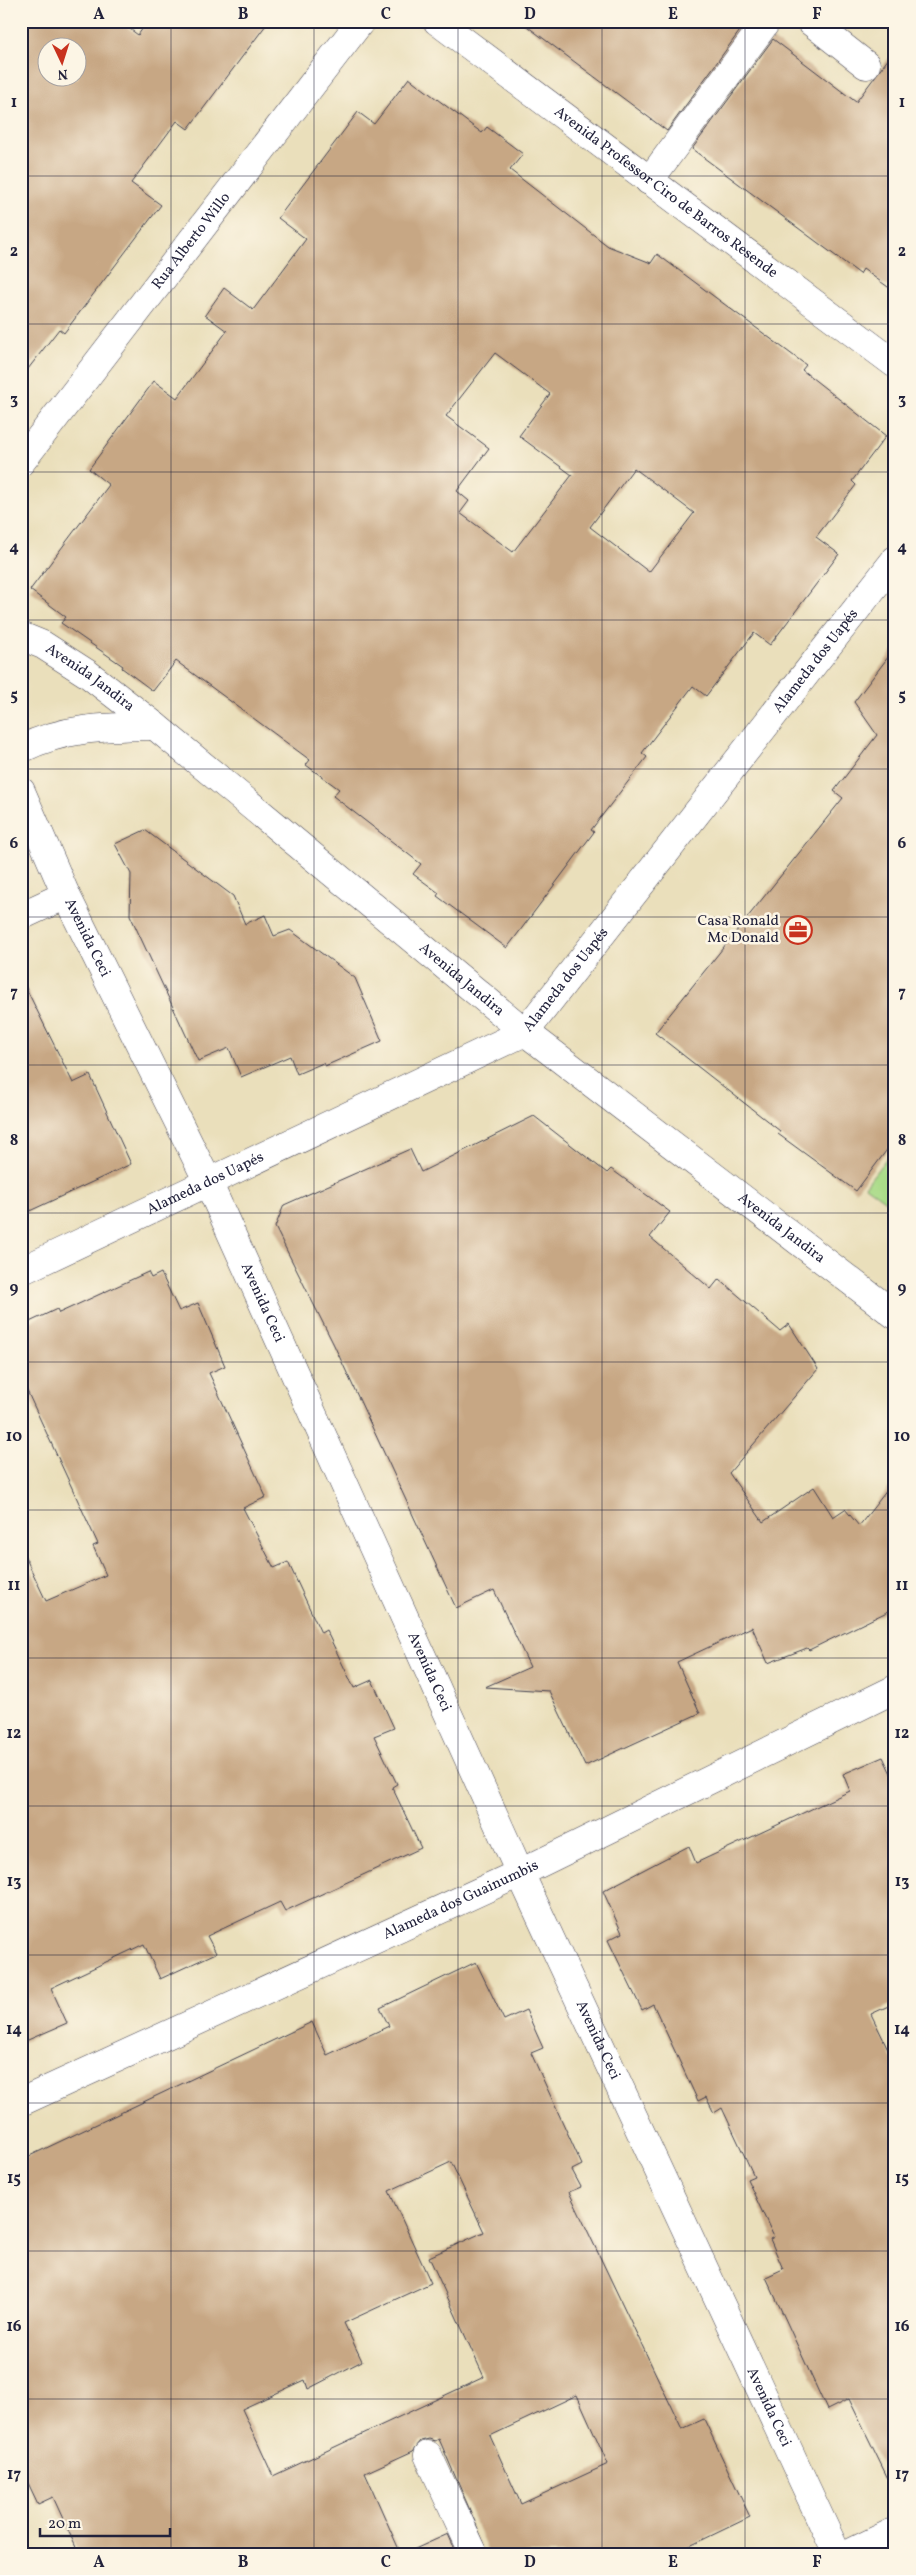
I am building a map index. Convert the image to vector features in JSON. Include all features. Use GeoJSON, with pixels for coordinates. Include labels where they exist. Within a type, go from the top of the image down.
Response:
{"type":"FeatureCollection","features":[{"type":"Feature","properties":{"kind":"street","name":"Rua Alberto Willo"},"geometry":{"type":"LineString","coordinates":[[21,462],[361,21]]}},
{"type":"Feature","properties":{"kind":"street","name":"Avenida Professor Ciro de Barros Resende"},"geometry":{"type":"LineString","coordinates":[[438,21],[895,364]]}},
{"type":"Feature","properties":{"kind":"street"},"geometry":{"type":"LineString","coordinates":[[649,181],[767,21]]}},
{"type":"Feature","properties":{"kind":"street"},"geometry":{"type":"LineString","coordinates":[[810,21],[866,65]]}},
{"type":"Feature","properties":{"kind":"street","name":"Alameda dos Uapés"},"geometry":{"type":"LineString","coordinates":[[21,1271],[525,1032],[895,560]]}},
{"type":"Feature","properties":{"kind":"street","name":"Avenida Jandira"},"geometry":{"type":"LineString","coordinates":[[21,636],[43,645],[88,674],[155,726],[525,1032],[895,1315]]}},
{"type":"Feature","properties":{"kind":"street","name":"Avenida Jandira"},"geometry":{"type":"LineString","coordinates":[[21,749],[44,737],[68,731],[155,726]]}},
{"type":"Feature","properties":{"kind":"street","name":"Avenida Ceci"},"geometry":{"type":"LineString","coordinates":[[21,791],[66,895],[208,1182],[520,1873],[837,2554]]}},
{"type":"Feature","properties":{"kind":"street"},"geometry":{"type":"LineString","coordinates":[[21,916],[66,895]]}},
{"type":"Feature","properties":{"kind":"street","name":"Alameda dos Guainumbis"},"geometry":{"type":"LineString","coordinates":[[21,2102],[520,1873],[895,1689]]}},
{"type":"Feature","properties":{"kind":"street"},"geometry":{"type":"LineString","coordinates":[[428,2455],[474,2554]]}},
{"type":"Feature","properties":{"kind":"street"},"geometry":{"type":"LineString","coordinates":[[848,2554],[895,2531]]}},
{"type":"Feature","properties":{"kind":"green space"},"geometry":{"type":"Polygon","coordinates":[[[895,1147],[895,1208],[865,1186],[895,1147]]]}},
{"type":"Feature","properties":{"kind":"building"},"geometry":{"type":"Polygon","coordinates":[[[21,21],[119,21],[138,35],[148,21],[269,21],[188,129],[177,121],[131,183],[161,205],[64,333],[59,329],[21,378],[21,21]]]}},
{"type":"Feature","properties":{"kind":"building"},"geometry":{"type":"Polygon","coordinates":[[[520,21],[747,21],[667,131],[520,21]]]}},
{"type":"Feature","properties":{"kind":"building"},"geometry":{"type":"Polygon","coordinates":[[[773,39],[856,102],[895,50],[895,292],[863,269],[860,274],[692,149],[773,39]]]}},
{"type":"Feature","properties":{"kind":"building"},"geometry":{"type":"Polygon","coordinates":[[[409,78],[482,133],[487,127],[523,154],[510,170],[608,246],[651,263],[657,254],[806,365],[802,370],[886,436],[852,481],[856,485],[816,537],[839,554],[770,645],[754,633],[706,696],[693,686],[642,753],[647,757],[591,830],[594,832],[507,948],[437,896],[439,893],[413,874],[421,864],[333,796],[339,789],[306,765],[310,760],[176,661],[153,691],[122,668],[123,666],[61,623],[66,617],[30,590],[109,485],[89,469],[154,381],[177,398],[227,331],[205,315],[224,288],[253,310],[306,239],[278,218],[358,112],[374,124],[409,78]],[[495,353],[446,416],[489,448],[457,491],[469,501],[460,513],[513,552],[572,475],[519,436],[550,394],[495,353]],[[634,468],[590,527],[649,572],[694,513],[634,468]]]}},
{"type":"Feature","properties":{"kind":"building"},"geometry":{"type":"Polygon","coordinates":[[[895,648],[895,1139],[856,1191],[778,1134],[780,1131],[655,1033],[843,798],[834,791],[877,735],[854,702],[895,648]]]}},
{"type":"Feature","properties":{"kind":"building"},"geometry":{"type":"Polygon","coordinates":[[[145,830],[233,896],[245,924],[265,915],[274,936],[290,930],[355,978],[382,1041],[325,1066],[323,1063],[297,1074],[290,1056],[241,1077],[229,1048],[198,1061],[130,915],[131,874],[115,844],[145,830]]]}},
{"type":"Feature","properties":{"kind":"building"},"geometry":{"type":"Polygon","coordinates":[[[21,978],[73,1083],[90,1075],[131,1164],[21,1215],[21,978]]]}},
{"type":"Feature","properties":{"kind":"building"},"geometry":{"type":"Polygon","coordinates":[[[534,1116],[607,1173],[611,1169],[670,1212],[650,1237],[711,1289],[719,1279],[780,1331],[789,1324],[818,1369],[729,1473],[763,1522],[814,1487],[833,1517],[845,1509],[859,1526],[895,1480],[895,1608],[809,1650],[807,1648],[768,1663],[752,1627],[677,1662],[700,1713],[585,1766],[549,1691],[485,1687],[530,1667],[494,1590],[456,1608],[334,1345],[275,1227],[284,1205],[410,1149],[421,1172],[534,1116]]]}},
{"type":"Feature","properties":{"kind":"building"},"geometry":{"type":"Polygon","coordinates":[[[148,1272],[151,1278],[161,1273],[179,1311],[198,1303],[225,1366],[209,1373],[266,1497],[243,1508],[274,1568],[288,1562],[321,1633],[326,1630],[354,1688],[372,1680],[394,1728],[374,1736],[397,1784],[392,1787],[421,1848],[285,1911],[280,1902],[207,1936],[216,1953],[160,1979],[144,1944],[51,1988],[67,2023],[21,2043],[21,1548],[46,1601],[106,1575],[93,1546],[98,1544],[21,1378],[21,1326],[57,1309],[59,1313],[148,1272]]]}},
{"type":"Feature","properties":{"kind":"building"},"geometry":{"type":"Polygon","coordinates":[[[883,1757],[895,1782],[895,2003],[871,2014],[895,2063],[895,2493],[849,2399],[827,2410],[766,2277],[783,2269],[770,2239],[774,2237],[747,2179],[754,2176],[722,2108],[714,2113],[706,2097],[698,2101],[653,2004],[642,2010],[608,1940],[622,1933],[603,1891],[689,1846],[696,1863],[850,1791],[843,1774],[883,1757]]]}},
{"type":"Feature","properties":{"kind":"building"},"geometry":{"type":"Polygon","coordinates":[[[476,1962],[504,2020],[526,2010],[543,2048],[531,2053],[582,2165],[572,2170],[581,2187],[569,2192],[682,2429],[704,2419],[750,2517],[673,2554],[489,2554],[439,2439],[435,2441],[429,2439],[421,2441],[413,2451],[365,2473],[401,2554],[79,2554],[53,2497],[38,2504],[21,2468],[21,2160],[312,2022],[327,2055],[389,2026],[380,2008],[476,1962]],[[451,2162],[389,2191],[431,2283],[344,2323],[362,2361],[308,2389],[305,2380],[242,2409],[273,2476],[484,2377],[429,2257],[484,2232],[451,2162]],[[577,2395],[490,2436],[521,2504],[608,2464],[577,2395]]]}},
{"type":"Feature","properties":{"kind":"building"},"geometry":{"type":"Polygon","coordinates":[[[448,2534],[457,2554],[404,2554],[448,2534]]]}},
{"type":"Feature","properties":{"kind":"place","name":"Casa Ronald Mc Donald"},"geometry":{"type":"Point","coordinates":[798,930]}}]}
